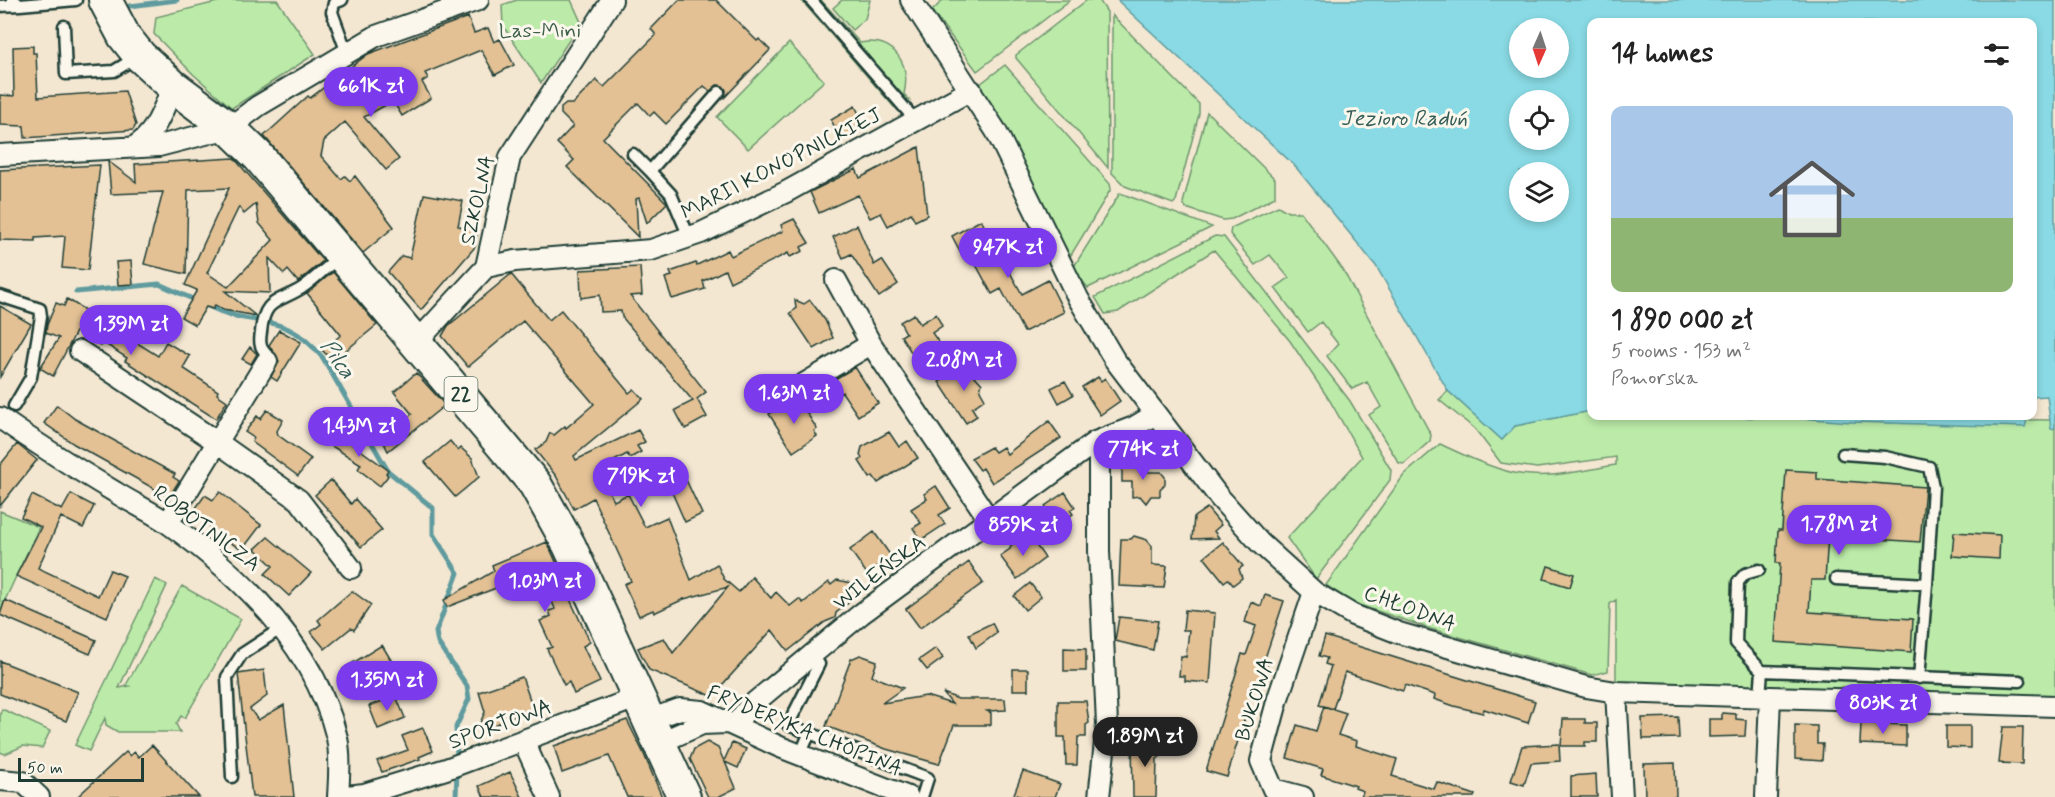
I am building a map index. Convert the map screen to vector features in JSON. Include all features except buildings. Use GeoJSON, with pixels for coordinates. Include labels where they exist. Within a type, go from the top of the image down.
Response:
{"type":"FeatureCollection","features":[{"type":"Feature","properties":{"kind":"main road","name":"22"},"geometry":{"type":"LineString","coordinates":[[105,0],[124,36],[140,56],[173,86],[230,128],[258,156],[535,484],[554,513],[684,797]]}},
{"type":"Feature","properties":{"kind":"street"},"geometry":{"type":"LineString","coordinates":[[0,155],[159,146],[230,128],[258,106],[376,36],[478,0]]}},
{"type":"Feature","properties":{"kind":"street","name":"SZKOLNA"},"geometry":{"type":"LineString","coordinates":[[417,342],[486,267],[510,158],[612,0]]}},
{"type":"Feature","properties":{"kind":"street"},"geometry":{"type":"LineString","coordinates":[[911,0],[971,90]]}},
{"type":"Feature","properties":{"kind":"street"},"geometry":{"type":"LineString","coordinates":[[134,147],[144,141],[155,128],[173,86]]}},
{"type":"Feature","properties":{"kind":"street","name":"MARII KONOPNICKIEJ"},"geometry":{"type":"LineString","coordinates":[[486,267],[515,261],[651,250],[689,237],[786,192],[971,90]]}},
{"type":"Feature","properties":{"kind":"street","name":"CHŁODNA"},"geometry":{"type":"LineString","coordinates":[[971,90],[996,131],[1078,298],[1114,359],[1154,415],[1219,497],[1260,543],[1314,592],[1353,615],[1399,633],[1586,687],[1616,692],[2055,706]]}},
{"type":"Feature","properties":{"kind":"street"},"geometry":{"type":"LineString","coordinates":[[184,141],[197,120],[199,105]]}},
{"type":"Feature","properties":{"kind":"street"},"geometry":{"type":"LineString","coordinates":[[836,280],[871,344],[990,521]]}},
{"type":"Feature","properties":{"kind":"street"},"geometry":{"type":"LineString","coordinates":[[787,394],[871,344]]}},
{"type":"Feature","properties":{"kind":"street"},"geometry":{"type":"LineString","coordinates":[[80,351],[217,442],[299,500],[351,568]]}},
{"type":"Feature","properties":{"kind":"street"},"geometry":{"type":"LineString","coordinates":[[168,524],[267,361]]}},
{"type":"Feature","properties":{"kind":"street","name":"ROBOTNICZA"},"geometry":{"type":"LineString","coordinates":[[7,412],[51,454],[168,524],[249,589],[280,629],[318,688],[337,738],[340,769],[339,797]]}},
{"type":"Feature","properties":{"kind":"street","name":"WILEŃSKA"},"geometry":{"type":"LineString","coordinates":[[732,724],[861,614],[1095,442],[1134,427],[1154,415]]}},
{"type":"Feature","properties":{"kind":"street"},"geometry":{"type":"LineString","coordinates":[[1095,442],[1099,457],[1099,551],[1107,724],[1099,797]]}},
{"type":"Feature","properties":{"kind":"street","name":"BUKOWA"},"geometry":{"type":"LineString","coordinates":[[1303,797],[1273,789],[1261,761],[1278,699],[1314,592]]}},
{"type":"Feature","properties":{"kind":"street"},"geometry":{"type":"LineString","coordinates":[[1616,692],[1622,797]]}},
{"type":"Feature","properties":{"kind":"street"},"geometry":{"type":"LineString","coordinates":[[1765,697],[1766,797]]}},
{"type":"Feature","properties":{"kind":"street","name":"SPORTOWA"},"geometry":{"type":"LineString","coordinates":[[339,797],[364,794],[446,769],[523,740],[649,720],[732,724]]}},
{"type":"Feature","properties":{"kind":"street","name":"FRYDERYKA CHOPINA"},"geometry":{"type":"LineString","coordinates":[[732,724],[780,747],[801,753],[908,797]]}},
{"type":"Feature","properties":{"kind":"street"},"geometry":{"type":"LineString","coordinates":[[523,740],[549,797]]}},
{"type":"Feature","properties":{"kind":"street"},"geometry":{"type":"LineString","coordinates":[[0,780],[23,782],[39,797]]}},
{"type":"Feature","properties":{"kind":"lane"},"geometry":{"type":"LineString","coordinates":[[0,6],[76,0]]}},
{"type":"Feature","properties":{"kind":"lane"},"geometry":{"type":"LineString","coordinates":[[342,0],[334,3],[332,12],[347,53]]}},
{"type":"Feature","properties":{"kind":"lane"},"geometry":{"type":"LineString","coordinates":[[811,0],[916,121]]}},
{"type":"Feature","properties":{"kind":"lane"},"geometry":{"type":"LineString","coordinates":[[64,26],[66,74],[114,71],[140,56]]}},
{"type":"Feature","properties":{"kind":"lane"},"geometry":{"type":"LineString","coordinates":[[650,171],[719,92]]}},
{"type":"Feature","properties":{"kind":"lane"},"geometry":{"type":"LineString","coordinates":[[633,154],[671,194],[689,237]]}},
{"type":"Feature","properties":{"kind":"lane"},"geometry":{"type":"LineString","coordinates":[[267,361],[269,357],[260,348],[264,313],[278,298],[303,287],[342,255]]}},
{"type":"Feature","properties":{"kind":"lane"},"geometry":{"type":"LineString","coordinates":[[0,296],[40,309],[41,316],[31,376],[7,412]]}},
{"type":"Feature","properties":{"kind":"lane"},"geometry":{"type":"LineString","coordinates":[[1843,454],[1885,457],[1929,467],[1934,487],[1919,678]]}},
{"type":"Feature","properties":{"kind":"lane"},"geometry":{"type":"LineString","coordinates":[[1759,570],[1745,574],[1738,582],[1736,643],[1762,671],[1765,697]]}},
{"type":"Feature","properties":{"kind":"lane"},"geometry":{"type":"LineString","coordinates":[[1836,579],[1927,584]]}},
{"type":"Feature","properties":{"kind":"lane"},"geometry":{"type":"LineString","coordinates":[[232,777],[227,677],[242,654],[280,629]]}},
{"type":"Feature","properties":{"kind":"lane"},"geometry":{"type":"LineString","coordinates":[[812,654],[819,664],[788,725],[928,778],[922,797]]}},
{"type":"Feature","properties":{"kind":"lane"},"geometry":{"type":"LineString","coordinates":[[1762,671],[2020,681]]}},
{"type":"Feature","properties":{"kind":"lane"},"geometry":{"type":"LineString","coordinates":[[801,753],[810,732]]}},
{"type":"Feature","properties":{"kind":"green space"},"geometry":{"type":"Polygon","coordinates":[[[225,0],[277,0],[315,54],[232,108],[193,74],[154,34],[156,17],[225,0]]]}},
{"type":"Feature","properties":{"kind":"green space","name":"Las-Mini"},"geometry":{"type":"Polygon","coordinates":[[[517,0],[571,0],[581,22],[541,83],[503,26],[502,5],[517,0]]]}},
{"type":"Feature","properties":{"kind":"green space"},"geometry":{"type":"Polygon","coordinates":[[[801,0],[821,0],[860,43],[872,42],[891,48],[902,63],[906,83],[904,94],[910,101],[894,107],[801,0]]]}},
{"type":"Feature","properties":{"kind":"green space"},"geometry":{"type":"Polygon","coordinates":[[[842,0],[870,0],[865,19],[852,30],[833,8],[842,0]]]}},
{"type":"Feature","properties":{"kind":"green space"},"geometry":{"type":"Polygon","coordinates":[[[943,0],[1070,0],[977,71],[932,11],[943,0]]]}},
{"type":"Feature","properties":{"kind":"green space"},"geometry":{"type":"Polygon","coordinates":[[[1087,0],[1099,0],[1107,12],[1108,168],[1016,58],[1016,55],[1087,0]]]}},
{"type":"Feature","properties":{"kind":"green space"},"geometry":{"type":"Polygon","coordinates":[[[1112,15],[1199,104],[1199,114],[1176,201],[1173,204],[1125,186],[1112,173],[1112,15]]]}},
{"type":"Feature","properties":{"kind":"green space"},"geometry":{"type":"Polygon","coordinates":[[[789,43],[824,81],[748,149],[717,117],[789,43]]]}},
{"type":"Feature","properties":{"kind":"green space"},"geometry":{"type":"Polygon","coordinates":[[[1005,65],[1110,184],[1111,189],[1068,260],[982,91],[980,84],[1005,65]]]}},
{"type":"Feature","properties":{"kind":"green space"},"geometry":{"type":"Polygon","coordinates":[[[1207,112],[1275,179],[1275,197],[1232,219],[1223,220],[1186,208],[1183,203],[1207,112]]]}},
{"type":"Feature","properties":{"kind":"green space"},"geometry":{"type":"Polygon","coordinates":[[[1120,193],[1212,227],[1088,288],[1073,268],[1120,193]]]}},
{"type":"Feature","properties":{"kind":"green space"},"geometry":{"type":"Polygon","coordinates":[[[1278,206],[1288,212],[1301,212],[1343,270],[1431,435],[1430,441],[1404,464],[1399,463],[1369,415],[1381,407],[1367,382],[1352,389],[1327,356],[1338,344],[1321,322],[1308,332],[1275,288],[1289,278],[1270,255],[1255,265],[1230,234],[1231,228],[1278,206]]]}},
{"type":"Feature","properties":{"kind":"green space"},"geometry":{"type":"Polygon","coordinates":[[[1215,236],[1224,237],[1350,401],[1391,470],[1390,480],[1316,579],[1287,538],[1362,457],[1330,401],[1290,341],[1214,250],[1118,312],[1105,314],[1095,297],[1215,236]]]}},
{"type":"Feature","properties":{"kind":"green space"},"geometry":{"type":"Polygon","coordinates":[[[1448,391],[1502,440],[1515,426],[1587,412],[1587,420],[2055,420],[2055,706],[1616,692],[1616,600],[1610,604],[1608,671],[1592,675],[1431,629],[1353,603],[1326,585],[1404,475],[1440,444],[1495,467],[1527,475],[1565,473],[1616,465],[1616,457],[1537,468],[1501,463],[1475,429],[1439,400],[1448,391]]]}},
{"type":"Feature","properties":{"kind":"green space"},"geometry":{"type":"Polygon","coordinates":[[[0,511],[39,527],[0,611],[0,511]]]}},
{"type":"Feature","properties":{"kind":"green space"},"geometry":{"type":"Polygon","coordinates":[[[155,579],[167,585],[119,688],[129,686],[126,685],[182,586],[241,619],[185,718],[181,716],[176,724],[180,732],[118,732],[106,725],[105,718],[89,751],[75,745],[155,579]]]}},
{"type":"Feature","properties":{"kind":"green space"},"geometry":{"type":"Polygon","coordinates":[[[2,709],[50,731],[42,748],[23,746],[5,754],[0,752],[2,709]]]}},
{"type":"Feature","properties":{"kind":"water","name":"Jezioro Raduń"},"geometry":{"type":"Polygon","coordinates":[[[1117,0],[2055,0],[2055,428],[2051,429],[2047,396],[2037,397],[2037,18],[1587,18],[1587,412],[1515,426],[1502,440],[1448,391],[1376,266],[1294,165],[1117,0]]]}},
{"type":"Feature","properties":{"kind":"water"},"geometry":{"type":"Polygon","coordinates":[[[1825,420],[2027,420],[2025,427],[1825,420]]]}},
{"type":"Feature","properties":{"kind":"waterway","name":"Pilca"},"geometry":{"type":"LineString","coordinates":[[130,6],[177,0]]}},
{"type":"Feature","properties":{"kind":"waterway","name":"Pilca"},"geometry":{"type":"LineString","coordinates":[[76,292],[159,284],[197,301]]}},
{"type":"Feature","properties":{"kind":"waterway","name":"Pilca"},"geometry":{"type":"LineString","coordinates":[[208,306],[225,313],[281,326],[308,342],[323,358],[388,471],[433,508],[433,534],[458,573],[436,632],[438,643],[467,686],[469,699],[456,727],[457,760]]}},
{"type":"Feature","properties":{"kind":"waterway","name":"Pilca"},"geometry":{"type":"LineString","coordinates":[[456,797],[457,770]]}}]}
